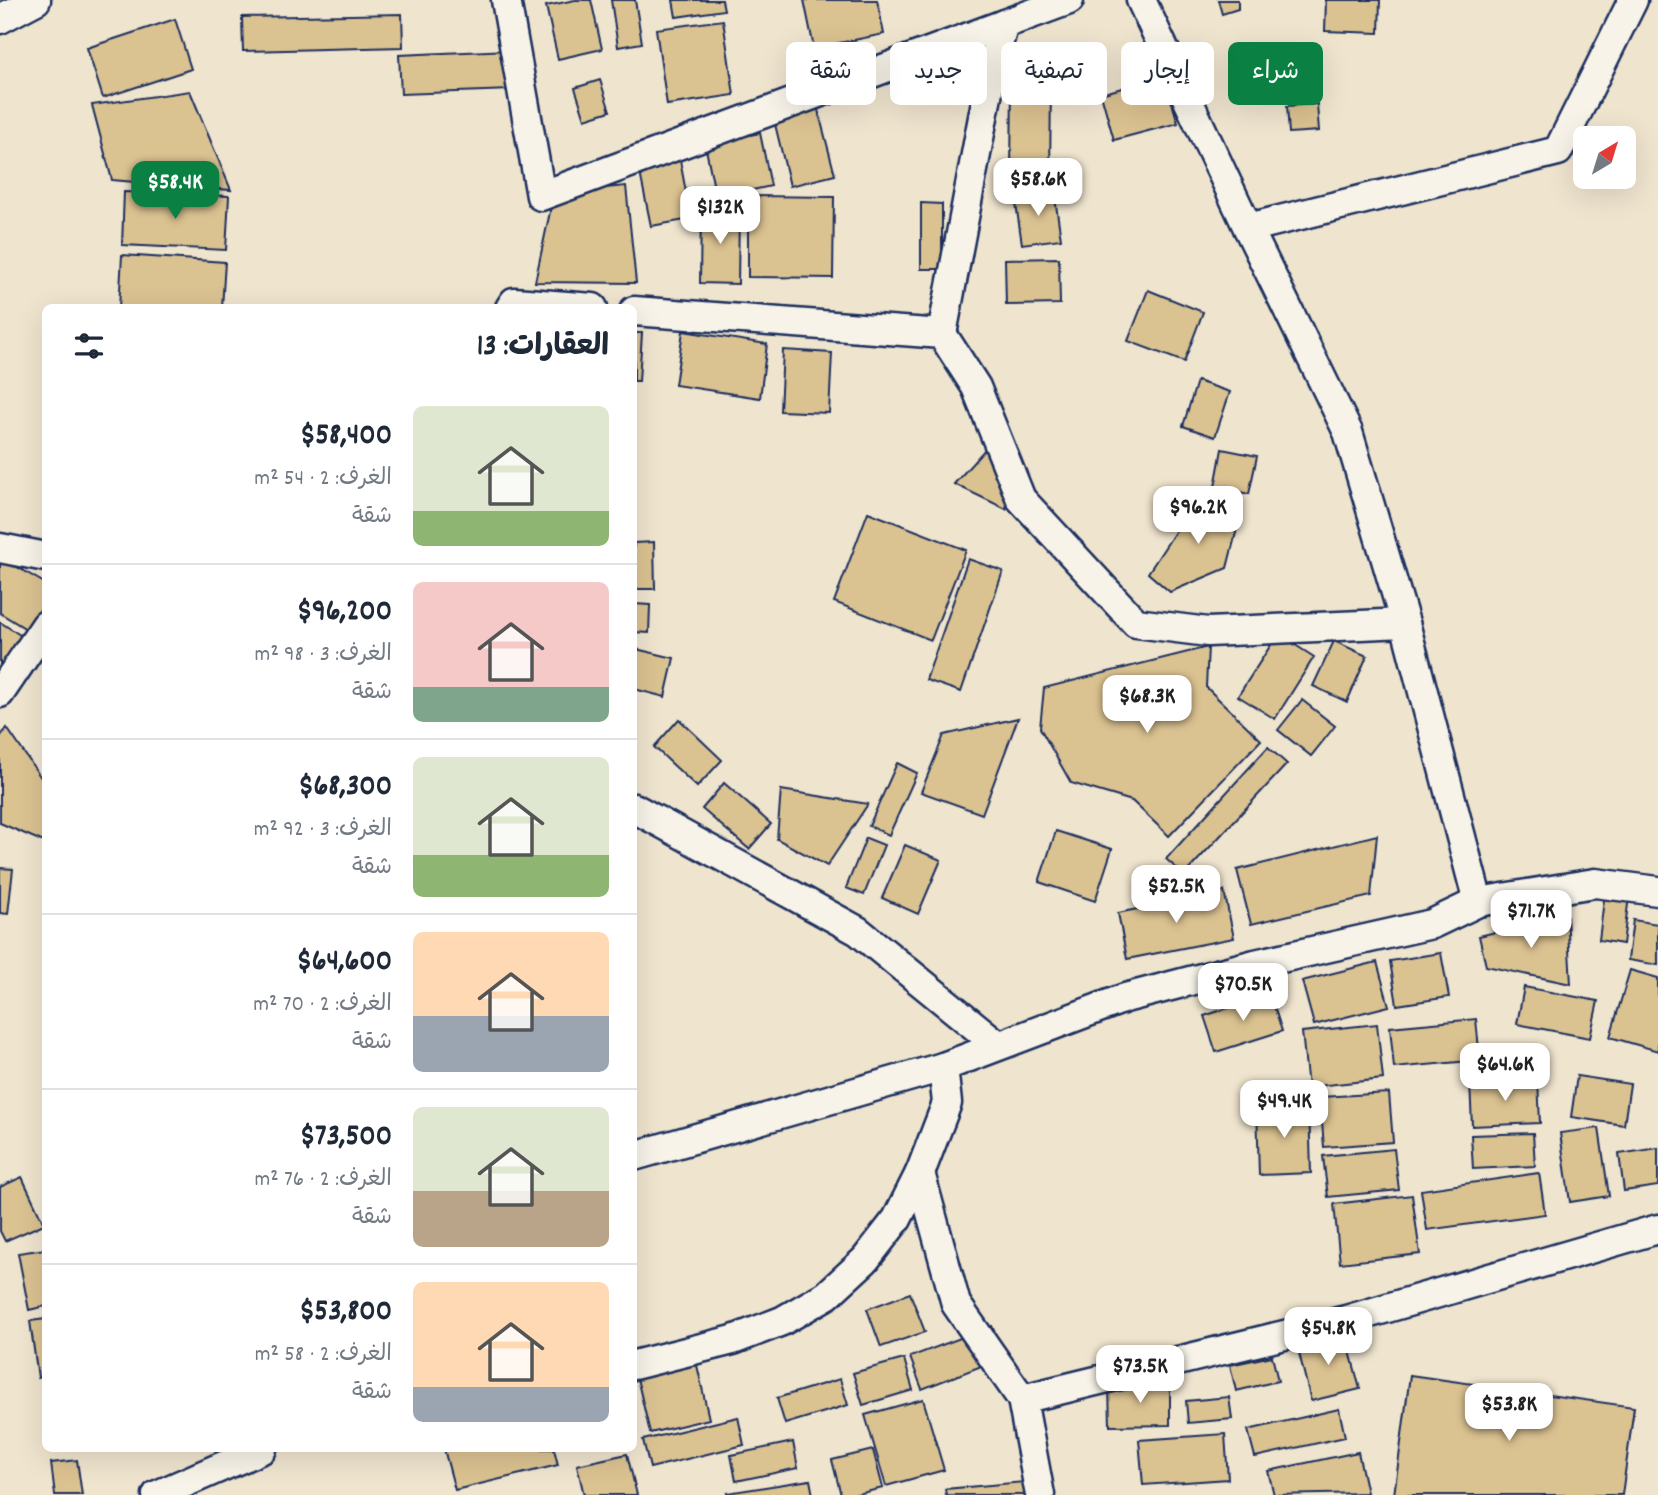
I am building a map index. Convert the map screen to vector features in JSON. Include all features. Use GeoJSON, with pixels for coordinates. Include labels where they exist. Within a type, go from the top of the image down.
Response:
{"type":"FeatureCollection","features":[{"type":"Feature","properties":{"kind":"street"},"geometry":{"type":"LineString","coordinates":[[0,19],[36,0]]}},
{"type":"Feature","properties":{"kind":"street"},"geometry":{"type":"LineString","coordinates":[[506,0],[541,196],[1069,0]]}},
{"type":"Feature","properties":{"kind":"street"},"geometry":{"type":"LineString","coordinates":[[1141,0],[1248,229],[1348,432],[1405,623],[1478,902]]}},
{"type":"Feature","properties":{"kind":"street"},"geometry":{"type":"LineString","coordinates":[[1248,229],[1558,151],[1633,0]]}},
{"type":"Feature","properties":{"kind":"street"},"geometry":{"type":"LineString","coordinates":[[1004,24],[994,59],[942,334],[976,387],[1021,499],[1136,623],[1208,632],[1405,623]]}},
{"type":"Feature","properties":{"kind":"street"},"geometry":{"type":"LineString","coordinates":[[513,304],[540,304]]}},
{"type":"Feature","properties":{"kind":"street"},"geometry":{"type":"LineString","coordinates":[[637,311],[942,334]]}},
{"type":"Feature","properties":{"kind":"street"},"geometry":{"type":"LineString","coordinates":[[0,548],[42,556]]}},
{"type":"Feature","properties":{"kind":"street"},"geometry":{"type":"LineString","coordinates":[[0,693],[42,631]]}},
{"type":"Feature","properties":{"kind":"street"},"geometry":{"type":"LineString","coordinates":[[637,810],[858,931],[998,1045]]}},
{"type":"Feature","properties":{"kind":"street"},"geometry":{"type":"LineString","coordinates":[[637,1155],[943,1067],[1125,998],[1255,964],[1432,924],[1478,902],[1595,883],[1658,891]]}},
{"type":"Feature","properties":{"kind":"street"},"geometry":{"type":"LineString","coordinates":[[637,1364],[733,1340],[782,1321],[827,1295],[865,1260],[889,1230],[920,1173],[947,1103],[943,1067]]}},
{"type":"Feature","properties":{"kind":"street"},"geometry":{"type":"LineString","coordinates":[[920,1173],[956,1304],[1022,1399],[1040,1495]]}},
{"type":"Feature","properties":{"kind":"street"},"geometry":{"type":"LineString","coordinates":[[1022,1399],[1346,1320],[1658,1229]]}},
{"type":"Feature","properties":{"kind":"street"},"geometry":{"type":"LineString","coordinates":[[157,1495],[255,1452]]}},
{"type":"Feature","properties":{"kind":"building"},"geometry":{"type":"Polygon","coordinates":[[[575,0],[591,0],[602,49],[558,59],[546,6],[575,0]]]}},
{"type":"Feature","properties":{"kind":"building"},"geometry":{"type":"Polygon","coordinates":[[[611,0],[635,0],[642,43],[618,47],[611,0]]]}},
{"type":"Feature","properties":{"kind":"building"},"geometry":{"type":"Polygon","coordinates":[[[673,0],[722,0],[724,10],[676,17],[673,0]]]}},
{"type":"Feature","properties":{"kind":"building"},"geometry":{"type":"Polygon","coordinates":[[[804,0],[877,0],[884,34],[844,42],[813,42],[804,0]]]}},
{"type":"Feature","properties":{"kind":"building"},"geometry":{"type":"Polygon","coordinates":[[[1218,0],[1238,0],[1238,9],[1222,14],[1218,0]]]}},
{"type":"Feature","properties":{"kind":"building"},"geometry":{"type":"Polygon","coordinates":[[[1326,0],[1380,0],[1379,33],[1325,31],[1326,0]]]}},
{"type":"Feature","properties":{"kind":"building"},"geometry":{"type":"Polygon","coordinates":[[[402,14],[403,47],[243,51],[242,17],[402,14]]]}},
{"type":"Feature","properties":{"kind":"building"},"geometry":{"type":"Polygon","coordinates":[[[175,19],[191,69],[103,98],[87,48],[175,19]]]}},
{"type":"Feature","properties":{"kind":"building"},"geometry":{"type":"Polygon","coordinates":[[[723,20],[734,95],[667,105],[656,29],[723,20]]]}},
{"type":"Feature","properties":{"kind":"building"},"geometry":{"type":"Polygon","coordinates":[[[510,50],[512,90],[401,94],[399,55],[510,50]]]}},
{"type":"Feature","properties":{"kind":"building"},"geometry":{"type":"Polygon","coordinates":[[[600,80],[610,111],[585,119],[575,88],[600,80]]]}},
{"type":"Feature","properties":{"kind":"building"},"geometry":{"type":"Polygon","coordinates":[[[1121,88],[1121,105],[1173,105],[1178,123],[1114,140],[1104,105],[1107,105],[1107,92],[1121,88]]]}},
{"type":"Feature","properties":{"kind":"building"},"geometry":{"type":"Polygon","coordinates":[[[190,91],[231,190],[112,180],[92,105],[190,91]]]}},
{"type":"Feature","properties":{"kind":"building"},"geometry":{"type":"Polygon","coordinates":[[[1012,105],[1051,105],[1050,175],[1011,173],[1012,105]]]}},
{"type":"Feature","properties":{"kind":"building"},"geometry":{"type":"Polygon","coordinates":[[[1317,105],[1319,131],[1289,133],[1287,106],[1317,105]]]}},
{"type":"Feature","properties":{"kind":"building"},"geometry":{"type":"Polygon","coordinates":[[[817,106],[835,175],[790,186],[773,116],[817,106]]]}},
{"type":"Feature","properties":{"kind":"building"},"geometry":{"type":"Polygon","coordinates":[[[760,133],[771,186],[716,198],[705,144],[760,133]]]}},
{"type":"Feature","properties":{"kind":"building"},"geometry":{"type":"Polygon","coordinates":[[[679,155],[691,219],[651,226],[638,163],[679,155]]]}},
{"type":"Feature","properties":{"kind":"building"},"geometry":{"type":"Polygon","coordinates":[[[626,186],[636,283],[535,282],[554,193],[626,186]]]}},
{"type":"Feature","properties":{"kind":"building"},"geometry":{"type":"Polygon","coordinates":[[[1054,191],[1061,239],[1022,244],[1015,197],[1054,191]]]}},
{"type":"Feature","properties":{"kind":"building"},"geometry":{"type":"Polygon","coordinates":[[[124,192],[229,196],[226,250],[122,245],[124,192]]]}},
{"type":"Feature","properties":{"kind":"building"},"geometry":{"type":"Polygon","coordinates":[[[748,196],[834,197],[833,278],[748,277],[748,196]]]}},
{"type":"Feature","properties":{"kind":"building"},"geometry":{"type":"Polygon","coordinates":[[[921,203],[942,204],[942,269],[921,269],[921,203]]]}},
{"type":"Feature","properties":{"kind":"building"},"geometry":{"type":"Polygon","coordinates":[[[701,209],[739,210],[738,284],[700,283],[701,209]]]}},
{"type":"Feature","properties":{"kind":"building"},"geometry":{"type":"Polygon","coordinates":[[[122,255],[225,262],[222,304],[119,304],[122,255]]]}},
{"type":"Feature","properties":{"kind":"building"},"geometry":{"type":"Polygon","coordinates":[[[1059,258],[1060,304],[1006,305],[1005,259],[1059,258]]]}},
{"type":"Feature","properties":{"kind":"building"},"geometry":{"type":"Polygon","coordinates":[[[1148,290],[1203,312],[1184,362],[1128,341],[1148,290]]]}},
{"type":"Feature","properties":{"kind":"building"},"geometry":{"type":"Polygon","coordinates":[[[683,331],[767,344],[760,398],[675,385],[683,331]]]}},
{"type":"Feature","properties":{"kind":"building"},"geometry":{"type":"Polygon","coordinates":[[[637,333],[642,333],[639,381],[637,333]]]}},
{"type":"Feature","properties":{"kind":"building"},"geometry":{"type":"Polygon","coordinates":[[[783,350],[832,353],[829,413],[780,411],[783,350]]]}},
{"type":"Feature","properties":{"kind":"building"},"geometry":{"type":"Polygon","coordinates":[[[1197,381],[1230,392],[1215,437],[1183,426],[1197,381]]]}},
{"type":"Feature","properties":{"kind":"building"},"geometry":{"type":"Polygon","coordinates":[[[986,448],[1019,454],[1006,509],[954,484],[986,448]]]}},
{"type":"Feature","properties":{"kind":"building"},"geometry":{"type":"Polygon","coordinates":[[[1222,449],[1257,456],[1249,494],[1215,487],[1222,449]]]}},
{"type":"Feature","properties":{"kind":"building"},"geometry":{"type":"Polygon","coordinates":[[[1198,497],[1241,513],[1227,568],[1170,592],[1148,573],[1198,497]]]}},
{"type":"Feature","properties":{"kind":"building"},"geometry":{"type":"Polygon","coordinates":[[[868,512],[966,550],[931,640],[834,602],[868,512]]]}},
{"type":"Feature","properties":{"kind":"building"},"geometry":{"type":"Polygon","coordinates":[[[654,542],[655,589],[637,589],[637,543],[654,542]]]}},
{"type":"Feature","properties":{"kind":"building"},"geometry":{"type":"Polygon","coordinates":[[[0,557],[42,582],[42,607],[28,630],[0,613],[0,557]]]}},
{"type":"Feature","properties":{"kind":"building"},"geometry":{"type":"Polygon","coordinates":[[[968,559],[1003,571],[961,692],[926,680],[968,559]]]}},
{"type":"Feature","properties":{"kind":"building"},"geometry":{"type":"Polygon","coordinates":[[[637,604],[650,605],[649,633],[637,632],[637,604]]]}},
{"type":"Feature","properties":{"kind":"building"},"geometry":{"type":"Polygon","coordinates":[[[0,622],[23,637],[0,674],[0,622]]]}},
{"type":"Feature","properties":{"kind":"building"},"geometry":{"type":"Polygon","coordinates":[[[1278,634],[1314,657],[1275,719],[1238,696],[1278,634]]]}},
{"type":"Feature","properties":{"kind":"building"},"geometry":{"type":"Polygon","coordinates":[[[1334,641],[1367,656],[1347,702],[1313,686],[1334,641]]]}},
{"type":"Feature","properties":{"kind":"building"},"geometry":{"type":"Polygon","coordinates":[[[1208,647],[1206,687],[1261,740],[1169,836],[1132,801],[1071,783],[1040,728],[1044,688],[1208,647]]]}},
{"type":"Feature","properties":{"kind":"building"},"geometry":{"type":"Polygon","coordinates":[[[637,649],[674,658],[665,697],[637,690],[637,649]]]}},
{"type":"Feature","properties":{"kind":"building"},"geometry":{"type":"Polygon","coordinates":[[[1302,700],[1335,726],[1311,756],[1278,730],[1302,700]]]}},
{"type":"Feature","properties":{"kind":"building"},"geometry":{"type":"Polygon","coordinates":[[[1018,718],[982,814],[921,792],[944,735],[1018,718]]]}},
{"type":"Feature","properties":{"kind":"building"},"geometry":{"type":"Polygon","coordinates":[[[679,719],[722,760],[697,787],[654,747],[679,719]]]}},
{"type":"Feature","properties":{"kind":"building"},"geometry":{"type":"Polygon","coordinates":[[[7,728],[42,779],[42,841],[0,823],[0,737],[7,728]]]}},
{"type":"Feature","properties":{"kind":"building"},"geometry":{"type":"Polygon","coordinates":[[[1268,747],[1287,764],[1184,875],[1166,859],[1268,747]]]}},
{"type":"Feature","properties":{"kind":"building"},"geometry":{"type":"Polygon","coordinates":[[[897,763],[917,773],[889,835],[869,826],[897,763]]]}},
{"type":"Feature","properties":{"kind":"building"},"geometry":{"type":"Polygon","coordinates":[[[724,783],[771,824],[749,849],[702,809],[724,783]]]}},
{"type":"Feature","properties":{"kind":"building"},"geometry":{"type":"Polygon","coordinates":[[[781,790],[868,804],[827,866],[777,839],[781,790]]]}},
{"type":"Feature","properties":{"kind":"building"},"geometry":{"type":"Polygon","coordinates":[[[1056,831],[1112,849],[1095,901],[1039,882],[1056,831]]]}},
{"type":"Feature","properties":{"kind":"building"},"geometry":{"type":"Polygon","coordinates":[[[1377,835],[1371,896],[1251,924],[1237,870],[1377,835]]]}},
{"type":"Feature","properties":{"kind":"building"},"geometry":{"type":"Polygon","coordinates":[[[866,838],[884,845],[864,895],[846,888],[866,838]]]}},
{"type":"Feature","properties":{"kind":"building"},"geometry":{"type":"Polygon","coordinates":[[[905,845],[941,860],[918,914],[882,898],[905,845]]]}},
{"type":"Feature","properties":{"kind":"building"},"geometry":{"type":"Polygon","coordinates":[[[0,868],[13,869],[8,914],[0,913],[0,868]]]}},
{"type":"Feature","properties":{"kind":"building"},"geometry":{"type":"Polygon","coordinates":[[[1224,891],[1234,938],[1127,959],[1118,913],[1224,891]]]}},
{"type":"Feature","properties":{"kind":"building"},"geometry":{"type":"Polygon","coordinates":[[[1605,892],[1629,896],[1623,944],[1599,940],[1605,892]]]}},
{"type":"Feature","properties":{"kind":"building"},"geometry":{"type":"Polygon","coordinates":[[[1567,915],[1571,984],[1486,966],[1479,936],[1567,915]]]}},
{"type":"Feature","properties":{"kind":"building"},"geometry":{"type":"Polygon","coordinates":[[[1633,920],[1658,924],[1658,965],[1628,960],[1633,920]]]}},
{"type":"Feature","properties":{"kind":"building"},"geometry":{"type":"Polygon","coordinates":[[[1441,953],[1449,997],[1397,1005],[1390,961],[1441,953]]]}},
{"type":"Feature","properties":{"kind":"building"},"geometry":{"type":"Polygon","coordinates":[[[1377,962],[1389,1006],[1314,1025],[1302,981],[1377,962]]]}},
{"type":"Feature","properties":{"kind":"building"},"geometry":{"type":"Polygon","coordinates":[[[1630,970],[1658,978],[1658,1051],[1610,1037],[1630,970]]]}},
{"type":"Feature","properties":{"kind":"building"},"geometry":{"type":"Polygon","coordinates":[[[1524,987],[1598,1001],[1590,1038],[1517,1024],[1524,987]]]}},
{"type":"Feature","properties":{"kind":"building"},"geometry":{"type":"Polygon","coordinates":[[[1270,994],[1282,1031],[1216,1052],[1204,1016],[1270,994]]]}},
{"type":"Feature","properties":{"kind":"building"},"geometry":{"type":"Polygon","coordinates":[[[1476,1019],[1480,1060],[1394,1068],[1390,1027],[1476,1019]]]}},
{"type":"Feature","properties":{"kind":"building"},"geometry":{"type":"Polygon","coordinates":[[[1377,1024],[1383,1079],[1308,1087],[1302,1032],[1377,1024]]]}},
{"type":"Feature","properties":{"kind":"building"},"geometry":{"type":"Polygon","coordinates":[[[1577,1076],[1630,1084],[1624,1125],[1571,1117],[1577,1076]]]}},
{"type":"Feature","properties":{"kind":"building"},"geometry":{"type":"Polygon","coordinates":[[[1538,1080],[1540,1123],[1472,1126],[1470,1082],[1538,1080]]]}},
{"type":"Feature","properties":{"kind":"building"},"geometry":{"type":"Polygon","coordinates":[[[1389,1093],[1393,1142],[1324,1147],[1320,1097],[1389,1093]]]}},
{"type":"Feature","properties":{"kind":"building"},"geometry":{"type":"Polygon","coordinates":[[[1309,1105],[1311,1173],[1259,1175],[1257,1106],[1309,1105]]]}},
{"type":"Feature","properties":{"kind":"building"},"geometry":{"type":"Polygon","coordinates":[[[1599,1128],[1609,1196],[1570,1202],[1560,1133],[1599,1128]]]}},
{"type":"Feature","properties":{"kind":"building"},"geometry":{"type":"Polygon","coordinates":[[[1533,1133],[1535,1166],[1473,1169],[1471,1135],[1533,1133]]]}},
{"type":"Feature","properties":{"kind":"building"},"geometry":{"type":"Polygon","coordinates":[[[1658,1148],[1658,1186],[1624,1191],[1619,1154],[1658,1148]]]}},
{"type":"Feature","properties":{"kind":"building"},"geometry":{"type":"Polygon","coordinates":[[[1394,1149],[1399,1190],[1328,1197],[1323,1156],[1394,1149]]]}},
{"type":"Feature","properties":{"kind":"building"},"geometry":{"type":"Polygon","coordinates":[[[1539,1173],[1545,1214],[1427,1230],[1421,1190],[1539,1173]]]}},
{"type":"Feature","properties":{"kind":"building"},"geometry":{"type":"Polygon","coordinates":[[[22,1177],[42,1225],[5,1241],[0,1231],[0,1187],[22,1177]]]}},
{"type":"Feature","properties":{"kind":"building"},"geometry":{"type":"Polygon","coordinates":[[[1412,1195],[1420,1254],[1340,1263],[1334,1204],[1412,1195]]]}},
{"type":"Feature","properties":{"kind":"building"},"geometry":{"type":"Polygon","coordinates":[[[42,1250],[42,1307],[29,1310],[18,1253],[42,1250]]]}},
{"type":"Feature","properties":{"kind":"building"},"geometry":{"type":"Polygon","coordinates":[[[910,1293],[925,1332],[881,1347],[867,1309],[910,1293]]]}},
{"type":"Feature","properties":{"kind":"building"},"geometry":{"type":"Polygon","coordinates":[[[42,1320],[42,1378],[38,1378],[30,1321],[42,1320]]]}},
{"type":"Feature","properties":{"kind":"building"},"geometry":{"type":"Polygon","coordinates":[[[992,1326],[1005,1357],[922,1389],[910,1357],[992,1326]]]}},
{"type":"Feature","properties":{"kind":"building"},"geometry":{"type":"Polygon","coordinates":[[[1345,1332],[1360,1389],[1311,1401],[1297,1345],[1345,1332]]]}},
{"type":"Feature","properties":{"kind":"building"},"geometry":{"type":"Polygon","coordinates":[[[1272,1356],[1278,1381],[1236,1391],[1230,1365],[1272,1356]]]}},
{"type":"Feature","properties":{"kind":"building"},"geometry":{"type":"Polygon","coordinates":[[[904,1359],[913,1390],[863,1405],[853,1373],[904,1359]]]}},
{"type":"Feature","properties":{"kind":"building"},"geometry":{"type":"Polygon","coordinates":[[[697,1365],[709,1419],[650,1433],[637,1378],[697,1365]]]}},
{"type":"Feature","properties":{"kind":"building"},"geometry":{"type":"Polygon","coordinates":[[[1410,1375],[1634,1407],[1622,1495],[1394,1495],[1410,1375]]]}},
{"type":"Feature","properties":{"kind":"building"},"geometry":{"type":"Polygon","coordinates":[[[840,1379],[848,1405],[785,1424],[777,1398],[840,1379]]]}},
{"type":"Feature","properties":{"kind":"building"},"geometry":{"type":"Polygon","coordinates":[[[1109,1385],[1170,1385],[1170,1425],[1110,1426],[1109,1385]]]}},
{"type":"Feature","properties":{"kind":"building"},"geometry":{"type":"Polygon","coordinates":[[[1229,1397],[1232,1419],[1188,1423],[1186,1401],[1229,1397]]]}},
{"type":"Feature","properties":{"kind":"building"},"geometry":{"type":"Polygon","coordinates":[[[923,1399],[944,1470],[886,1486],[865,1415],[923,1399]]]}},
{"type":"Feature","properties":{"kind":"building"},"geometry":{"type":"Polygon","coordinates":[[[1339,1409],[1345,1437],[1255,1457],[1248,1430],[1339,1409]]]}},
{"type":"Feature","properties":{"kind":"building"},"geometry":{"type":"Polygon","coordinates":[[[738,1417],[744,1445],[650,1468],[643,1440],[738,1417]]]}},
{"type":"Feature","properties":{"kind":"building"},"geometry":{"type":"Polygon","coordinates":[[[1225,1434],[1228,1479],[1143,1485],[1139,1440],[1225,1434]]]}},
{"type":"Feature","properties":{"kind":"building"},"geometry":{"type":"Polygon","coordinates":[[[793,1442],[798,1468],[736,1481],[731,1455],[793,1442]]]}},
{"type":"Feature","properties":{"kind":"building"},"geometry":{"type":"Polygon","coordinates":[[[873,1450],[883,1488],[841,1495],[832,1460],[873,1450]]]}},
{"type":"Feature","properties":{"kind":"building"},"geometry":{"type":"Polygon","coordinates":[[[445,1452],[555,1452],[558,1465],[455,1490],[445,1452]]]}},
{"type":"Feature","properties":{"kind":"building"},"geometry":{"type":"Polygon","coordinates":[[[1358,1452],[1367,1493],[1274,1495],[1268,1471],[1358,1452]]]}},
{"type":"Feature","properties":{"kind":"building"},"geometry":{"type":"Polygon","coordinates":[[[627,1454],[637,1495],[584,1495],[577,1465],[627,1454]]]}},
{"type":"Feature","properties":{"kind":"building"},"geometry":{"type":"Polygon","coordinates":[[[77,1460],[82,1495],[55,1495],[51,1463],[77,1460]]]}},
{"type":"Feature","properties":{"kind":"building"},"geometry":{"type":"Polygon","coordinates":[[[810,1480],[813,1495],[727,1493],[810,1480]]]}},
{"type":"Feature","properties":{"kind":"building"},"geometry":{"type":"Polygon","coordinates":[[[1024,1482],[1025,1495],[946,1495],[945,1489],[1024,1482]]]}}]}
